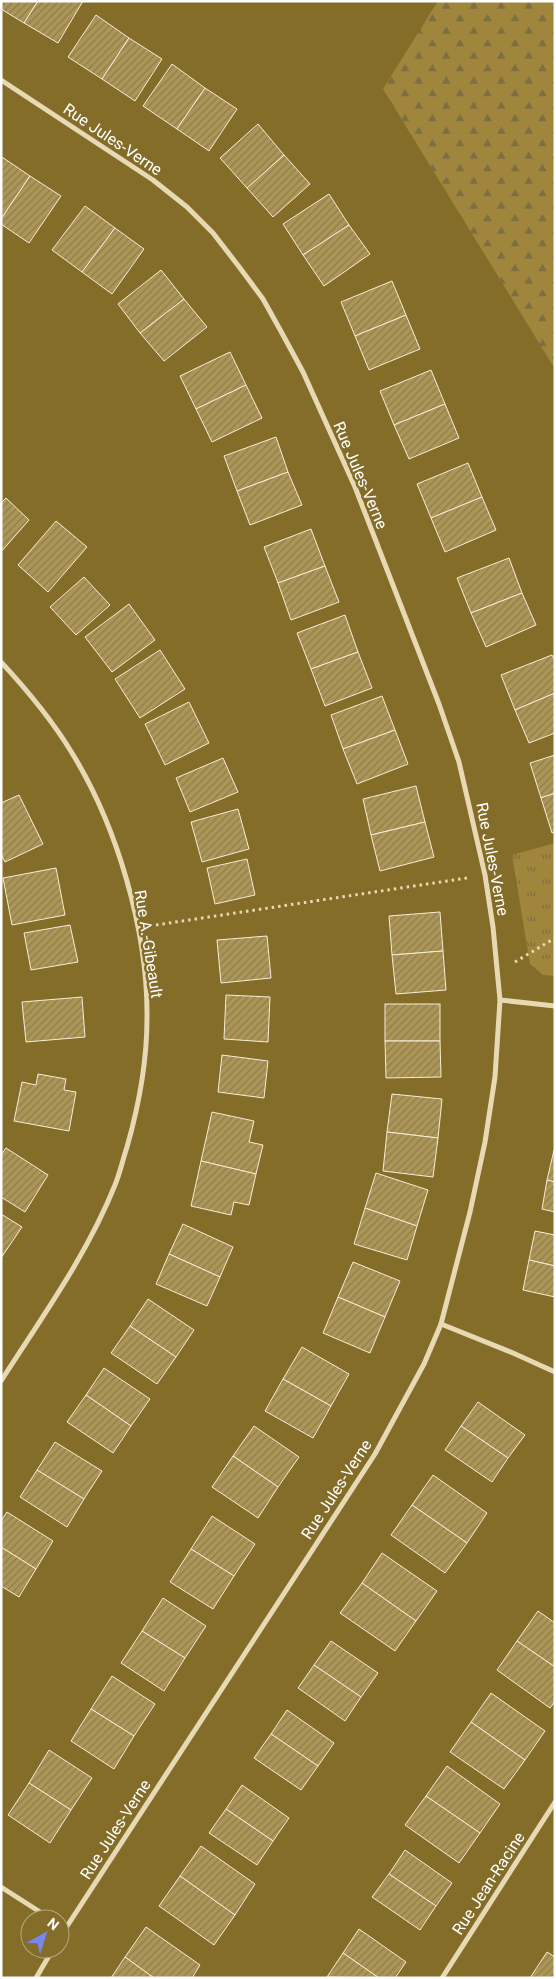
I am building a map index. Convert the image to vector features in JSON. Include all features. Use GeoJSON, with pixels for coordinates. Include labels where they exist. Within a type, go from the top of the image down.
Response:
{"type":"FeatureCollection","features":[{"type":"Feature","properties":{"kind":"street","name":"Rue Jules-Verne"},"geometry":{"type":"LineString","coordinates":[[1,80],[154,180],[187,207],[213,233],[240,268],[263,299],[283,335],[303,372],[355,487],[439,704],[456,754],[485,875],[500,1000],[495,1077],[485,1142],[470,1212],[441,1324],[424,1364],[375,1454],[70,1922]]}},
{"type":"Feature","properties":{"kind":"street","name":"Rue A.-Gibeault"},"geometry":{"type":"LineString","coordinates":[[1,662],[47,716],[73,754],[96,799],[119,854],[135,910],[144,968],[147,1017],[143,1071],[133,1126],[116,1183],[95,1229],[64,1282],[1,1380]]}},
{"type":"Feature","properties":{"kind":"street"},"geometry":{"type":"LineString","coordinates":[[500,1000],[555,1006]]}},
{"type":"Feature","properties":{"kind":"street"},"geometry":{"type":"LineString","coordinates":[[441,1324],[514,1353],[555,1372]]}},
{"type":"Feature","properties":{"kind":"street","name":"Rue Jean-Racine"},"geometry":{"type":"LineString","coordinates":[[442,1978],[555,1802]]}},
{"type":"Feature","properties":{"kind":"street"},"geometry":{"type":"LineString","coordinates":[[1,1886],[36,1909]]}},
{"type":"Feature","properties":{"kind":"street"},"geometry":{"type":"LineString","coordinates":[[36,1978],[47,1959]]}},
{"type":"Feature","properties":{"kind":"path"},"geometry":{"type":"LineString","coordinates":[[138,928],[467,878]]}},
{"type":"Feature","properties":{"kind":"path"},"geometry":{"type":"LineString","coordinates":[[498,972],[555,938]]}},
{"type":"Feature","properties":{"kind":"green space"},"geometry":{"type":"Polygon","coordinates":[[[438,1],[555,1],[555,369],[383,89],[438,1]]]}},
{"type":"Feature","properties":{"kind":"green space"},"geometry":{"type":"Polygon","coordinates":[[[555,843],[555,976],[543,975],[530,964],[512,855],[555,843]]]}},
{"type":"Feature","properties":{"kind":"building"},"geometry":{"type":"Polygon","coordinates":[[[1,1],[38,1],[24,23],[1,9],[1,1]]]}},
{"type":"Feature","properties":{"kind":"building"},"geometry":{"type":"Polygon","coordinates":[[[38,1],[83,1],[58,43],[24,23],[38,1]]]}},
{"type":"Feature","properties":{"kind":"building"},"geometry":{"type":"Polygon","coordinates":[[[96,15],[129,38],[102,79],[68,57],[96,15]]]}},
{"type":"Feature","properties":{"kind":"building"},"geometry":{"type":"Polygon","coordinates":[[[129,38],[162,59],[135,101],[102,79],[129,38]]]}},
{"type":"Feature","properties":{"kind":"building"},"geometry":{"type":"Polygon","coordinates":[[[172,64],[205,88],[177,129],[143,106],[172,64]]]}},
{"type":"Feature","properties":{"kind":"building"},"geometry":{"type":"Polygon","coordinates":[[[205,88],[237,109],[209,151],[177,129],[205,88]]]}},
{"type":"Feature","properties":{"kind":"building"},"geometry":{"type":"Polygon","coordinates":[[[258,124],[284,155],[247,188],[220,158],[258,124]]]}},
{"type":"Feature","properties":{"kind":"building"},"geometry":{"type":"Polygon","coordinates":[[[284,155],[310,184],[273,217],[247,188],[284,155]]]}},
{"type":"Feature","properties":{"kind":"building"},"geometry":{"type":"Polygon","coordinates":[[[1,157],[30,176],[1,219],[1,157]]]}},
{"type":"Feature","properties":{"kind":"building"},"geometry":{"type":"Polygon","coordinates":[[[30,176],[61,196],[29,243],[1,224],[1,219],[30,176]]]}},
{"type":"Feature","properties":{"kind":"building"},"geometry":{"type":"Polygon","coordinates":[[[329,194],[349,225],[303,255],[283,224],[329,194]]]}},
{"type":"Feature","properties":{"kind":"building"},"geometry":{"type":"Polygon","coordinates":[[[85,206],[115,228],[82,272],[52,250],[85,206]]]}},
{"type":"Feature","properties":{"kind":"building"},"geometry":{"type":"Polygon","coordinates":[[[349,225],[370,254],[324,286],[303,255],[349,225]]]}},
{"type":"Feature","properties":{"kind":"building"},"geometry":{"type":"Polygon","coordinates":[[[115,228],[144,249],[112,294],[82,272],[115,228]]]}},
{"type":"Feature","properties":{"kind":"building"},"geometry":{"type":"Polygon","coordinates":[[[161,270],[184,299],[140,333],[118,304],[161,270]]]}},
{"type":"Feature","properties":{"kind":"building"},"geometry":{"type":"Polygon","coordinates":[[[392,281],[406,315],[355,336],[341,302],[392,281]]]}},
{"type":"Feature","properties":{"kind":"building"},"geometry":{"type":"Polygon","coordinates":[[[184,299],[207,327],[164,361],[140,333],[184,299]]]}},
{"type":"Feature","properties":{"kind":"building"},"geometry":{"type":"Polygon","coordinates":[[[406,315],[420,349],[369,370],[355,336],[406,315]]]}},
{"type":"Feature","properties":{"kind":"building"},"geometry":{"type":"Polygon","coordinates":[[[230,352],[246,385],[196,409],[180,376],[230,352]]]}},
{"type":"Feature","properties":{"kind":"building"},"geometry":{"type":"Polygon","coordinates":[[[431,370],[445,404],[394,425],[380,391],[431,370]]]}},
{"type":"Feature","properties":{"kind":"building"},"geometry":{"type":"Polygon","coordinates":[[[246,385],[262,418],[212,442],[196,409],[246,385]]]}},
{"type":"Feature","properties":{"kind":"building"},"geometry":{"type":"Polygon","coordinates":[[[445,404],[459,438],[409,459],[394,425],[445,404]]]}},
{"type":"Feature","properties":{"kind":"building"},"geometry":{"type":"Polygon","coordinates":[[[276,437],[288,472],[237,491],[224,456],[276,437]]]}},
{"type":"Feature","properties":{"kind":"building"},"geometry":{"type":"Polygon","coordinates":[[[468,463],[482,497],[431,518],[417,484],[468,463]]]}},
{"type":"Feature","properties":{"kind":"building"},"geometry":{"type":"Polygon","coordinates":[[[288,472],[302,505],[250,525],[237,491],[288,472]]]}},
{"type":"Feature","properties":{"kind":"building"},"geometry":{"type":"Polygon","coordinates":[[[482,497],[496,530],[445,552],[431,518],[482,497]]]}},
{"type":"Feature","properties":{"kind":"building"},"geometry":{"type":"Polygon","coordinates":[[[6,498],[29,520],[1,552],[1,503],[6,498]]]}},
{"type":"Feature","properties":{"kind":"building"},"geometry":{"type":"Polygon","coordinates":[[[56,521],[87,547],[48,592],[18,565],[56,521]]]}},
{"type":"Feature","properties":{"kind":"building"},"geometry":{"type":"Polygon","coordinates":[[[311,529],[325,566],[278,583],[264,547],[311,529]]]}},
{"type":"Feature","properties":{"kind":"building"},"geometry":{"type":"Polygon","coordinates":[[[509,558],[522,593],[471,613],[457,578],[509,558]]]}},
{"type":"Feature","properties":{"kind":"building"},"geometry":{"type":"Polygon","coordinates":[[[325,566],[339,602],[291,620],[278,583],[325,566]]]}},
{"type":"Feature","properties":{"kind":"building"},"geometry":{"type":"Polygon","coordinates":[[[84,577],[110,605],[76,635],[50,607],[84,577]]]}},
{"type":"Feature","properties":{"kind":"building"},"geometry":{"type":"Polygon","coordinates":[[[522,593],[536,625],[486,647],[471,613],[522,593]]]}},
{"type":"Feature","properties":{"kind":"building"},"geometry":{"type":"Polygon","coordinates":[[[129,604],[155,640],[112,672],[85,637],[129,604]]]}},
{"type":"Feature","properties":{"kind":"building"},"geometry":{"type":"Polygon","coordinates":[[[345,615],[358,652],[311,669],[297,633],[345,615]]]}},
{"type":"Feature","properties":{"kind":"building"},"geometry":{"type":"Polygon","coordinates":[[[160,650],[185,689],[140,718],[115,679],[160,650]]]}},
{"type":"Feature","properties":{"kind":"building"},"geometry":{"type":"Polygon","coordinates":[[[358,652],[372,688],[325,706],[311,669],[358,652]]]}},
{"type":"Feature","properties":{"kind":"building"},"geometry":{"type":"Polygon","coordinates":[[[552,655],[555,661],[555,693],[515,710],[501,675],[552,655]]]}},
{"type":"Feature","properties":{"kind":"building"},"geometry":{"type":"Polygon","coordinates":[[[555,693],[555,733],[529,743],[515,710],[555,693]]]}},
{"type":"Feature","properties":{"kind":"building"},"geometry":{"type":"Polygon","coordinates":[[[382,696],[395,730],[343,749],[331,715],[382,696]]]}},
{"type":"Feature","properties":{"kind":"building"},"geometry":{"type":"Polygon","coordinates":[[[189,702],[209,743],[165,765],[145,724],[189,702]]]}},
{"type":"Feature","properties":{"kind":"building"},"geometry":{"type":"Polygon","coordinates":[[[395,730],[408,764],[357,784],[343,749],[395,730]]]}},
{"type":"Feature","properties":{"kind":"building"},"geometry":{"type":"Polygon","coordinates":[[[555,755],[555,793],[541,798],[530,763],[555,755]]]}},
{"type":"Feature","properties":{"kind":"building"},"geometry":{"type":"Polygon","coordinates":[[[223,758],[238,792],[190,812],[176,778],[223,758]]]}},
{"type":"Feature","properties":{"kind":"building"},"geometry":{"type":"Polygon","coordinates":[[[416,786],[425,822],[371,835],[363,799],[416,786]]]}},
{"type":"Feature","properties":{"kind":"building"},"geometry":{"type":"Polygon","coordinates":[[[555,793],[555,832],[552,833],[541,798],[555,793]]]}},
{"type":"Feature","properties":{"kind":"building"},"geometry":{"type":"Polygon","coordinates":[[[19,795],[43,844],[5,862],[1,854],[1,803],[19,795]]]}},
{"type":"Feature","properties":{"kind":"building"},"geometry":{"type":"Polygon","coordinates":[[[238,809],[249,849],[202,862],[191,822],[238,809]]]}},
{"type":"Feature","properties":{"kind":"building"},"geometry":{"type":"Polygon","coordinates":[[[425,822],[434,857],[380,871],[371,835],[425,822]]]}},
{"type":"Feature","properties":{"kind":"building"},"geometry":{"type":"Polygon","coordinates":[[[247,859],[255,895],[215,904],[207,868],[247,859]]]}},
{"type":"Feature","properties":{"kind":"building"},"geometry":{"type":"Polygon","coordinates":[[[56,868],[65,915],[12,925],[3,878],[56,868]]]}},
{"type":"Feature","properties":{"kind":"building"},"geometry":{"type":"Polygon","coordinates":[[[440,912],[443,951],[392,955],[389,916],[440,912]]]}},
{"type":"Feature","properties":{"kind":"building"},"geometry":{"type":"Polygon","coordinates":[[[70,925],[78,962],[31,970],[24,933],[70,925]]]}},
{"type":"Feature","properties":{"kind":"building"},"geometry":{"type":"Polygon","coordinates":[[[267,936],[271,978],[221,983],[217,940],[267,936]]]}},
{"type":"Feature","properties":{"kind":"building"},"geometry":{"type":"Polygon","coordinates":[[[443,951],[446,990],[396,994],[392,955],[443,951]]]}},
{"type":"Feature","properties":{"kind":"building"},"geometry":{"type":"Polygon","coordinates":[[[226,995],[270,997],[268,1042],[224,1039],[226,995]]]}},
{"type":"Feature","properties":{"kind":"building"},"geometry":{"type":"Polygon","coordinates":[[[82,997],[85,1037],[26,1042],[22,1002],[82,997]]]}},
{"type":"Feature","properties":{"kind":"building"},"geometry":{"type":"Polygon","coordinates":[[[385,1004],[440,1004],[440,1041],[385,1041],[385,1004]]]}},
{"type":"Feature","properties":{"kind":"building"},"geometry":{"type":"Polygon","coordinates":[[[385,1041],[440,1041],[441,1077],[386,1078],[385,1041]]]}},
{"type":"Feature","properties":{"kind":"building"},"geometry":{"type":"Polygon","coordinates":[[[222,1055],[268,1061],[264,1098],[218,1092],[222,1055]]]}},
{"type":"Feature","properties":{"kind":"building"},"geometry":{"type":"Polygon","coordinates":[[[38,1074],[66,1079],[64,1090],[76,1092],[69,1131],[14,1121],[22,1082],[36,1085],[38,1074]]]}},
{"type":"Feature","properties":{"kind":"building"},"geometry":{"type":"Polygon","coordinates":[[[392,1094],[442,1099],[438,1138],[387,1132],[392,1094]]]}},
{"type":"Feature","properties":{"kind":"building"},"geometry":{"type":"Polygon","coordinates":[[[212,1112],[254,1121],[249,1142],[263,1145],[256,1174],[201,1161],[212,1112]]]}},
{"type":"Feature","properties":{"kind":"building"},"geometry":{"type":"Polygon","coordinates":[[[387,1132],[438,1138],[433,1177],[383,1171],[387,1132]]]}},
{"type":"Feature","properties":{"kind":"building"},"geometry":{"type":"Polygon","coordinates":[[[6,1148],[48,1175],[25,1212],[1,1197],[1,1155],[6,1148]]]}},
{"type":"Feature","properties":{"kind":"building"},"geometry":{"type":"Polygon","coordinates":[[[555,1151],[555,1182],[547,1180],[555,1151]]]}},
{"type":"Feature","properties":{"kind":"building"},"geometry":{"type":"Polygon","coordinates":[[[201,1161],[256,1174],[249,1205],[234,1202],[231,1215],[191,1206],[201,1161]]]}},
{"type":"Feature","properties":{"kind":"building"},"geometry":{"type":"Polygon","coordinates":[[[376,1173],[428,1190],[417,1226],[365,1208],[376,1173]]]}},
{"type":"Feature","properties":{"kind":"building"},"geometry":{"type":"Polygon","coordinates":[[[547,1180],[555,1182],[555,1212],[542,1209],[547,1180]]]}},
{"type":"Feature","properties":{"kind":"building"},"geometry":{"type":"Polygon","coordinates":[[[365,1208],[417,1226],[407,1260],[354,1244],[365,1208]]]}},
{"type":"Feature","properties":{"kind":"building"},"geometry":{"type":"Polygon","coordinates":[[[1,1214],[22,1227],[1,1258],[1,1214]]]}},
{"type":"Feature","properties":{"kind":"building"},"geometry":{"type":"Polygon","coordinates":[[[183,1224],[233,1247],[220,1277],[169,1254],[183,1224]]]}},
{"type":"Feature","properties":{"kind":"building"},"geometry":{"type":"Polygon","coordinates":[[[535,1231],[555,1235],[555,1266],[529,1260],[535,1231]]]}},
{"type":"Feature","properties":{"kind":"building"},"geometry":{"type":"Polygon","coordinates":[[[169,1254],[220,1277],[207,1306],[156,1284],[169,1254]]]}},
{"type":"Feature","properties":{"kind":"building"},"geometry":{"type":"Polygon","coordinates":[[[529,1260],[555,1266],[555,1297],[523,1290],[529,1260]]]}},
{"type":"Feature","properties":{"kind":"building"},"geometry":{"type":"Polygon","coordinates":[[[353,1262],[400,1281],[385,1317],[338,1297],[353,1262]]]}},
{"type":"Feature","properties":{"kind":"building"},"geometry":{"type":"Polygon","coordinates":[[[338,1297],[385,1317],[370,1353],[323,1333],[338,1297]]]}},
{"type":"Feature","properties":{"kind":"building"},"geometry":{"type":"Polygon","coordinates":[[[148,1299],[194,1330],[176,1357],[130,1326],[148,1299]]]}},
{"type":"Feature","properties":{"kind":"building"},"geometry":{"type":"Polygon","coordinates":[[[130,1326],[176,1357],[157,1384],[111,1353],[130,1326]]]}},
{"type":"Feature","properties":{"kind":"building"},"geometry":{"type":"Polygon","coordinates":[[[302,1347],[349,1374],[331,1406],[283,1379],[302,1347]]]}},
{"type":"Feature","properties":{"kind":"building"},"geometry":{"type":"Polygon","coordinates":[[[104,1368],[150,1399],[131,1426],[86,1395],[104,1368]]]}},
{"type":"Feature","properties":{"kind":"building"},"geometry":{"type":"Polygon","coordinates":[[[283,1379],[331,1406],[313,1438],[265,1411],[283,1379]]]}},
{"type":"Feature","properties":{"kind":"building"},"geometry":{"type":"Polygon","coordinates":[[[86,1395],[131,1426],[113,1453],[67,1422],[86,1395]]]}},
{"type":"Feature","properties":{"kind":"building"},"geometry":{"type":"Polygon","coordinates":[[[478,1402],[525,1435],[508,1458],[461,1426],[478,1402]]]}},
{"type":"Feature","properties":{"kind":"building"},"geometry":{"type":"Polygon","coordinates":[[[254,1426],[299,1457],[278,1487],[233,1456],[254,1426]]]}},
{"type":"Feature","properties":{"kind":"building"},"geometry":{"type":"Polygon","coordinates":[[[461,1426],[508,1458],[492,1482],[445,1450],[461,1426]]]}},
{"type":"Feature","properties":{"kind":"building"},"geometry":{"type":"Polygon","coordinates":[[[55,1442],[102,1471],[84,1499],[37,1470],[55,1442]]]}},
{"type":"Feature","properties":{"kind":"building"},"geometry":{"type":"Polygon","coordinates":[[[233,1456],[278,1487],[258,1518],[212,1487],[233,1456]]]}},
{"type":"Feature","properties":{"kind":"building"},"geometry":{"type":"Polygon","coordinates":[[[37,1470],[84,1499],[67,1527],[20,1497],[37,1470]]]}},
{"type":"Feature","properties":{"kind":"building"},"geometry":{"type":"Polygon","coordinates":[[[433,1475],[487,1513],[467,1543],[412,1505],[433,1475]]]}},
{"type":"Feature","properties":{"kind":"building"},"geometry":{"type":"Polygon","coordinates":[[[412,1505],[467,1543],[445,1573],[391,1535],[412,1505]]]}},
{"type":"Feature","properties":{"kind":"building"},"geometry":{"type":"Polygon","coordinates":[[[7,1512],[53,1541],[36,1569],[1,1547],[1,1521],[7,1512]]]}},
{"type":"Feature","properties":{"kind":"building"},"geometry":{"type":"Polygon","coordinates":[[[212,1516],[255,1544],[234,1576],[191,1549],[212,1516]]]}},
{"type":"Feature","properties":{"kind":"building"},"geometry":{"type":"Polygon","coordinates":[[[1,1547],[36,1569],[19,1597],[1,1586],[1,1547]]]}},
{"type":"Feature","properties":{"kind":"building"},"geometry":{"type":"Polygon","coordinates":[[[191,1549],[234,1576],[213,1609],[170,1582],[191,1549]]]}},
{"type":"Feature","properties":{"kind":"building"},"geometry":{"type":"Polygon","coordinates":[[[382,1553],[437,1591],[416,1621],[362,1583],[382,1553]]]}},
{"type":"Feature","properties":{"kind":"building"},"geometry":{"type":"Polygon","coordinates":[[[362,1583],[416,1621],[395,1651],[340,1613],[362,1583]]]}},
{"type":"Feature","properties":{"kind":"building"},"geometry":{"type":"Polygon","coordinates":[[[163,1598],[206,1626],[185,1658],[142,1631],[163,1598]]]}},
{"type":"Feature","properties":{"kind":"building"},"geometry":{"type":"Polygon","coordinates":[[[538,1611],[555,1623],[555,1667],[517,1641],[538,1611]]]}},
{"type":"Feature","properties":{"kind":"building"},"geometry":{"type":"Polygon","coordinates":[[[142,1631],[185,1658],[164,1691],[121,1663],[142,1631]]]}},
{"type":"Feature","properties":{"kind":"building"},"geometry":{"type":"Polygon","coordinates":[[[331,1641],[378,1673],[361,1697],[314,1665],[331,1641]]]}},
{"type":"Feature","properties":{"kind":"building"},"geometry":{"type":"Polygon","coordinates":[[[517,1641],[555,1667],[555,1701],[550,1708],[497,1670],[517,1641]]]}},
{"type":"Feature","properties":{"kind":"building"},"geometry":{"type":"Polygon","coordinates":[[[314,1665],[361,1697],[345,1721],[298,1688],[314,1665]]]}},
{"type":"Feature","properties":{"kind":"building"},"geometry":{"type":"Polygon","coordinates":[[[112,1676],[155,1704],[134,1736],[91,1709],[112,1676]]]}},
{"type":"Feature","properties":{"kind":"building"},"geometry":{"type":"Polygon","coordinates":[[[491,1693],[545,1731],[525,1760],[471,1722],[491,1693]]]}},
{"type":"Feature","properties":{"kind":"building"},"geometry":{"type":"Polygon","coordinates":[[[91,1709],[134,1736],[114,1769],[71,1741],[91,1709]]]}},
{"type":"Feature","properties":{"kind":"building"},"geometry":{"type":"Polygon","coordinates":[[[287,1710],[334,1743],[318,1766],[271,1734],[287,1710]]]}},
{"type":"Feature","properties":{"kind":"building"},"geometry":{"type":"Polygon","coordinates":[[[471,1722],[525,1760],[504,1789],[450,1752],[471,1722]]]}},
{"type":"Feature","properties":{"kind":"building"},"geometry":{"type":"Polygon","coordinates":[[[271,1734],[318,1766],[301,1790],[254,1758],[271,1734]]]}},
{"type":"Feature","properties":{"kind":"building"},"geometry":{"type":"Polygon","coordinates":[[[49,1750],[92,1778],[71,1810],[29,1783],[49,1750]]]}},
{"type":"Feature","properties":{"kind":"building"},"geometry":{"type":"Polygon","coordinates":[[[447,1766],[500,1804],[480,1833],[426,1796],[447,1766]]]}},
{"type":"Feature","properties":{"kind":"building"},"geometry":{"type":"Polygon","coordinates":[[[29,1783],[71,1810],[50,1843],[8,1815],[29,1783]]]}},
{"type":"Feature","properties":{"kind":"building"},"geometry":{"type":"Polygon","coordinates":[[[242,1785],[289,1818],[273,1841],[226,1809],[242,1785]]]}},
{"type":"Feature","properties":{"kind":"building"},"geometry":{"type":"Polygon","coordinates":[[[426,1796],[480,1833],[459,1863],[405,1825],[426,1796]]]}},
{"type":"Feature","properties":{"kind":"building"},"geometry":{"type":"Polygon","coordinates":[[[226,1809],[273,1841],[257,1865],[209,1833],[226,1809]]]}},
{"type":"Feature","properties":{"kind":"building"},"geometry":{"type":"Polygon","coordinates":[[[201,1846],[255,1884],[235,1915],[180,1876],[201,1846]]]}},
{"type":"Feature","properties":{"kind":"building"},"geometry":{"type":"Polygon","coordinates":[[[405,1850],[452,1883],[436,1906],[389,1874],[405,1850]]]}},
{"type":"Feature","properties":{"kind":"building"},"geometry":{"type":"Polygon","coordinates":[[[389,1874],[436,1906],[420,1930],[372,1897],[389,1874]]]}},
{"type":"Feature","properties":{"kind":"building"},"geometry":{"type":"Polygon","coordinates":[[[180,1876],[235,1915],[214,1945],[159,1906],[180,1876]]]}},
{"type":"Feature","properties":{"kind":"building"},"geometry":{"type":"Polygon","coordinates":[[[146,1927],[200,1965],[192,1978],[154,1978],[125,1957],[146,1927]]]}},
{"type":"Feature","properties":{"kind":"building"},"geometry":{"type":"Polygon","coordinates":[[[359,1929],[406,1962],[395,1978],[379,1978],[343,1953],[359,1929]]]}},
{"type":"Feature","properties":{"kind":"building"},"geometry":{"type":"Polygon","coordinates":[[[547,1952],[555,1957],[555,1978],[530,1978],[547,1952]]]}},
{"type":"Feature","properties":{"kind":"building"},"geometry":{"type":"Polygon","coordinates":[[[343,1953],[379,1978],[327,1977],[343,1953]]]}},
{"type":"Feature","properties":{"kind":"building"},"geometry":{"type":"Polygon","coordinates":[[[125,1957],[154,1978],[111,1978],[125,1957]]]}}]}
